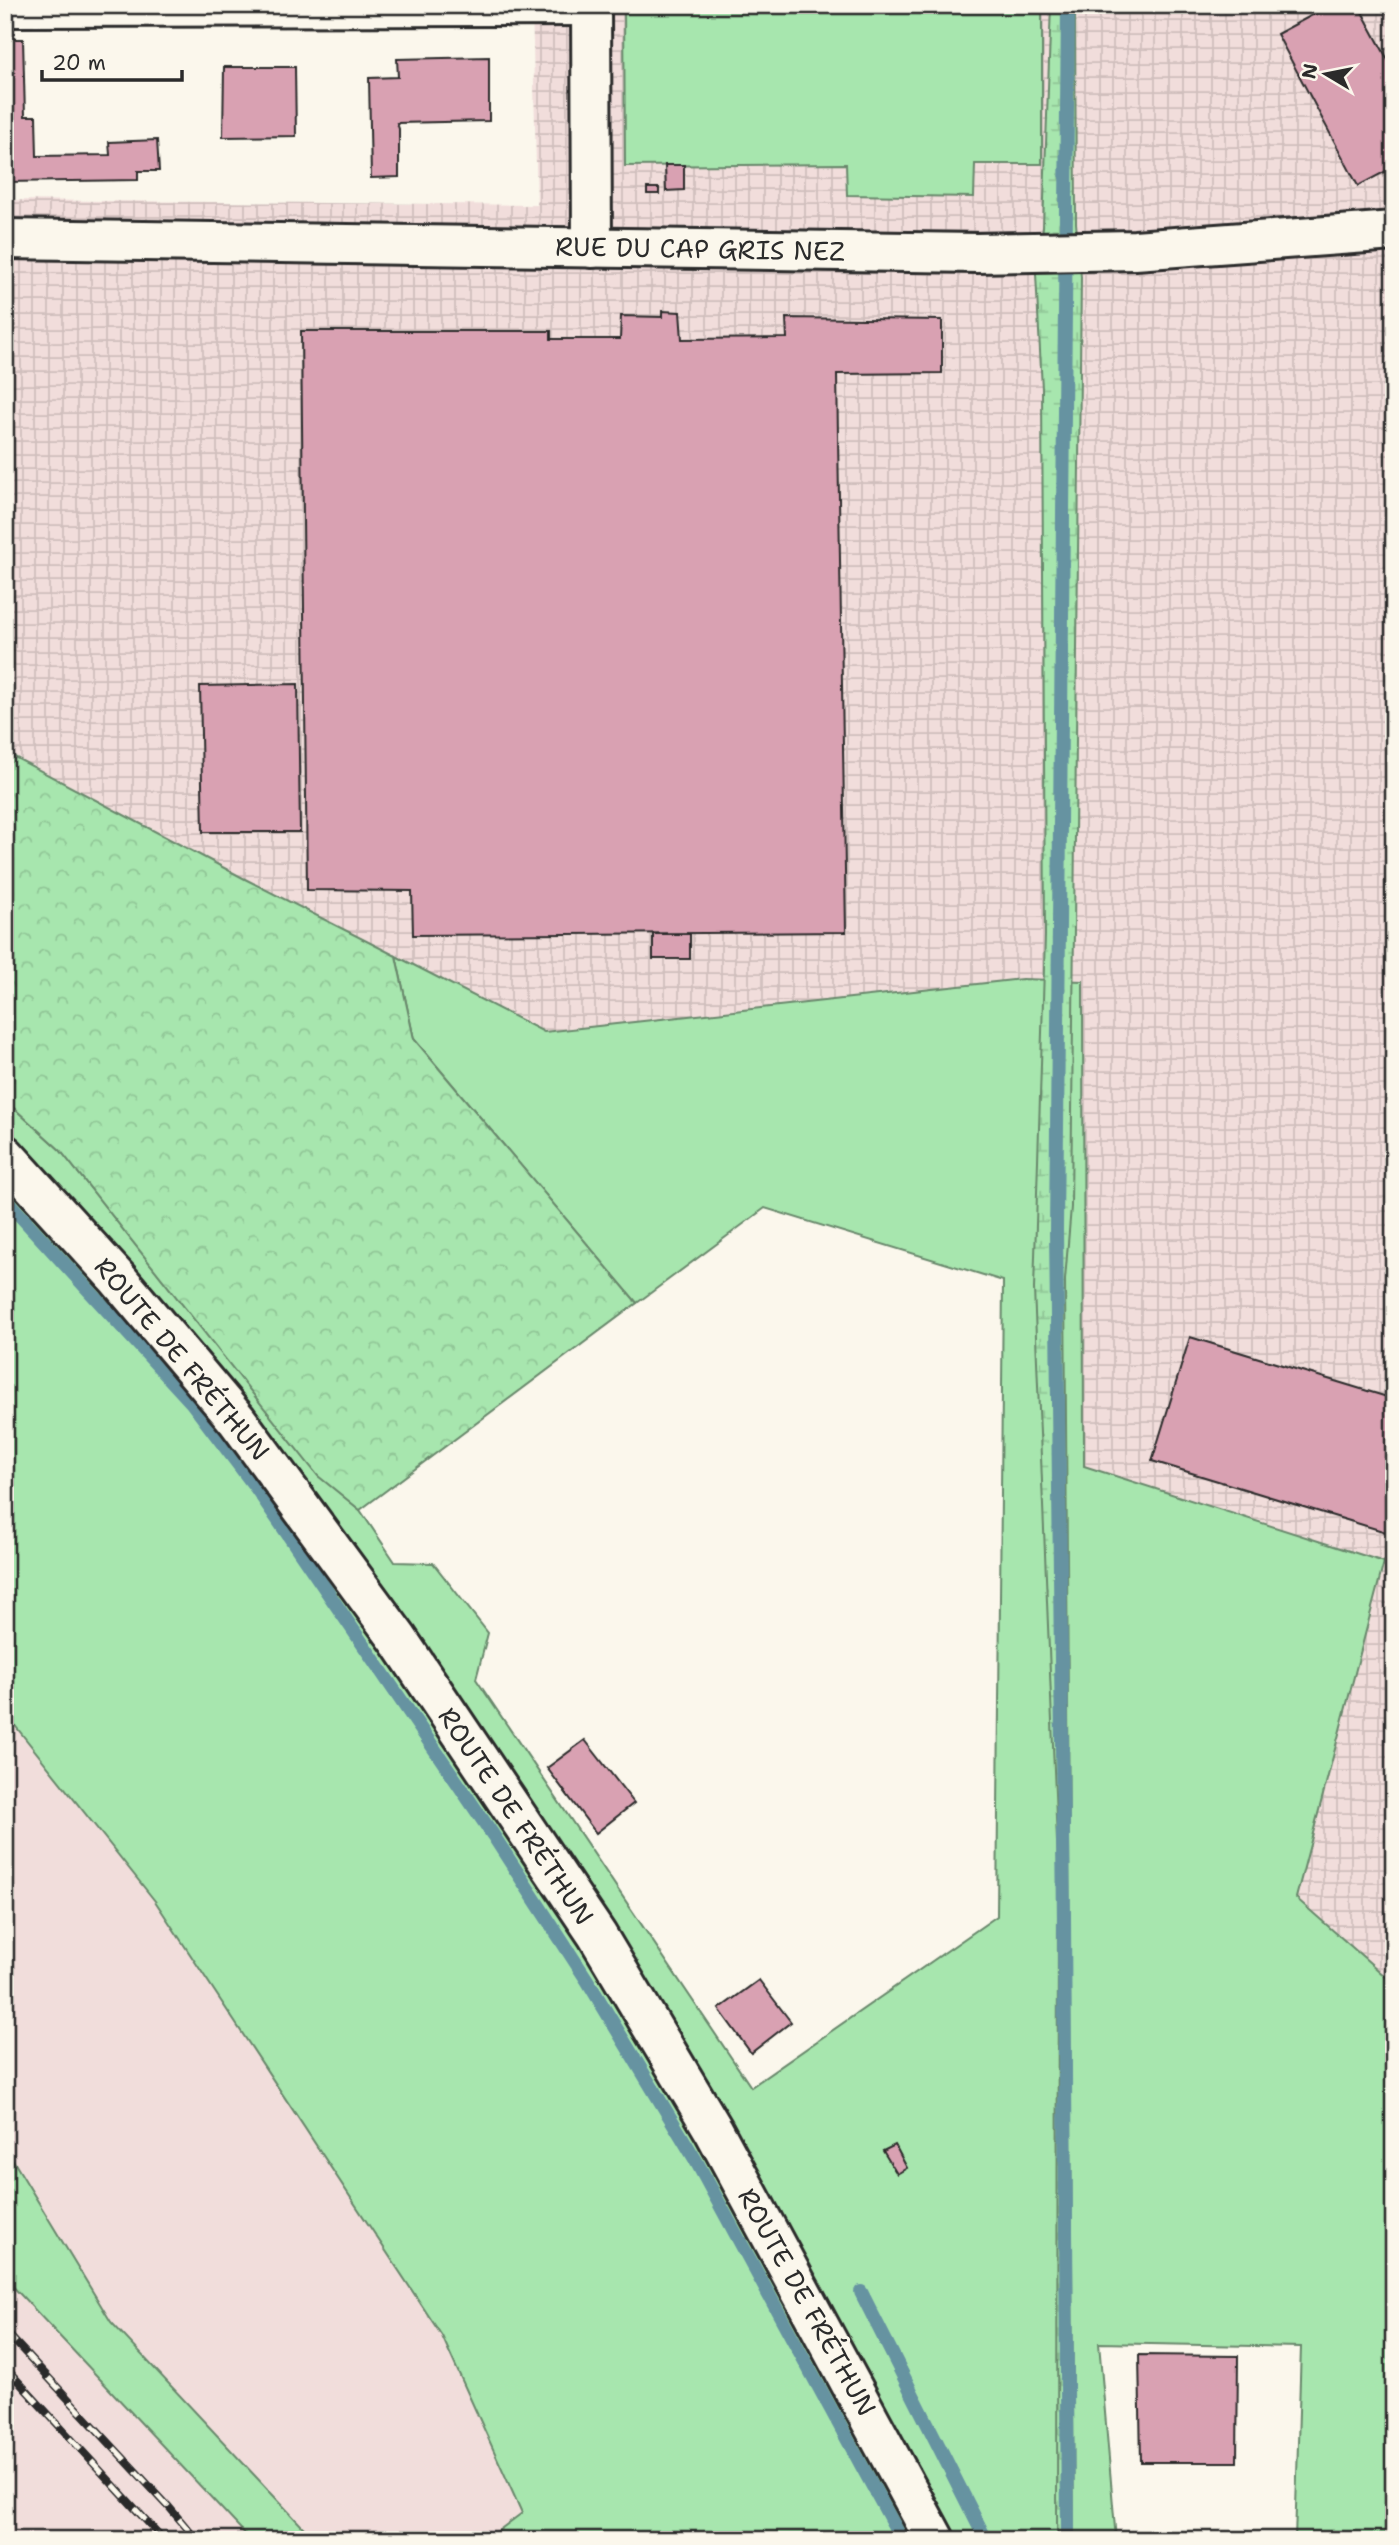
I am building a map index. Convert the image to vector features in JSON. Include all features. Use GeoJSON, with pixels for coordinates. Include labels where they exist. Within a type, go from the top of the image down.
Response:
{"type":"FeatureCollection","features":[{"type":"Feature","properties":{"kind":"street"},"geometry":{"type":"LineString","coordinates":[[5,7],[591,6],[592,248]]}},
{"type":"Feature","properties":{"kind":"street","name":"RUE DU CAP GRIS NEZ"},"geometry":{"type":"LineString","coordinates":[[5,239],[977,253],[1135,250],[1394,231]]}},
{"type":"Feature","properties":{"kind":"street","name":"ROUTE DE FRÉTHUN"},"geometry":{"type":"LineString","coordinates":[[5,1155],[118,1279],[237,1420],[398,1639],[589,1923],[714,2131],[935,2540]]}},
{"type":"Feature","properties":{"kind":"shaded area"},"geometry":{"type":"Polygon","coordinates":[[[532,5],[1394,5],[1394,1984],[1296,1898],[1384,1562],[1084,1466],[1083,981],[1022,979],[544,1032],[5,752],[5,200],[537,205],[532,5]]]}},
{"type":"Feature","properties":{"kind":"shaded area"},"geometry":{"type":"Polygon","coordinates":[[[5,1713],[155,1901],[442,2336],[522,2513],[486,2540],[5,2540],[5,1713]]]}},
{"type":"Feature","properties":{"kind":"green space"},"geometry":{"type":"Polygon","coordinates":[[[624,5],[1042,5],[1042,164],[975,164],[974,197],[847,195],[846,164],[625,166],[624,5]]]}},
{"type":"Feature","properties":{"kind":"green space"},"geometry":{"type":"Polygon","coordinates":[[[1051,5],[1075,5],[1076,223],[1081,277],[1071,1207],[1065,1280],[1074,2540],[1057,2540],[1058,1866],[1034,1289],[1045,936],[1042,389],[1036,274],[1043,227],[1051,5]]]}},
{"type":"Feature","properties":{"kind":"green space"},"geometry":{"type":"Polygon","coordinates":[[[5,752],[396,956],[414,1039],[637,1303],[360,1510],[318,1476],[60,1150],[5,1100],[5,752]]]}},
{"type":"Feature","properties":{"kind":"green space"},"geometry":{"type":"Polygon","coordinates":[[[396,956],[544,1032],[1022,979],[1083,981],[1084,1466],[1384,1562],[1296,1898],[1394,1984],[1394,2540],[1295,2540],[1301,2347],[1099,2343],[1116,2540],[486,2540],[522,2513],[442,2336],[155,1901],[5,1713],[5,1100],[60,1150],[318,1475],[360,1510],[395,1562],[433,1563],[488,1633],[476,1679],[751,2087],[997,1916],[1003,1281],[765,1208],[637,1303],[414,1039],[396,956]]]}},
{"type":"Feature","properties":{"kind":"green space"},"geometry":{"type":"Polygon","coordinates":[[[5,2147],[111,2322],[315,2540],[251,2540],[5,2278],[5,2147]]]}},
{"type":"Feature","properties":{"kind":"building"},"geometry":{"type":"Polygon","coordinates":[[[1331,5],[1369,5],[1361,10],[1394,71],[1394,167],[1358,186],[1277,34],[1331,5]]]}},
{"type":"Feature","properties":{"kind":"building"},"geometry":{"type":"Polygon","coordinates":[[[1383,5],[1394,5],[1394,26],[1383,5]]]}},
{"type":"Feature","properties":{"kind":"building"},"geometry":{"type":"Polygon","coordinates":[[[5,39],[23,39],[25,116],[36,116],[37,156],[110,155],[109,142],[157,140],[159,171],[138,171],[138,180],[5,182],[5,39]]]}},
{"type":"Feature","properties":{"kind":"building"},"geometry":{"type":"Polygon","coordinates":[[[489,57],[489,121],[397,123],[399,177],[371,178],[369,78],[398,77],[397,59],[489,57]]]}},
{"type":"Feature","properties":{"kind":"building"},"geometry":{"type":"Polygon","coordinates":[[[224,67],[295,67],[296,136],[223,137],[224,67]]]}},
{"type":"Feature","properties":{"kind":"building"},"geometry":{"type":"Polygon","coordinates":[[[665,165],[684,165],[684,190],[666,191],[665,165]]]}},
{"type":"Feature","properties":{"kind":"building"},"geometry":{"type":"Polygon","coordinates":[[[647,188],[659,188],[659,194],[647,194],[647,188]]]}},
{"type":"Feature","properties":{"kind":"building"},"geometry":{"type":"Polygon","coordinates":[[[662,311],[680,312],[682,339],[787,338],[786,318],[942,320],[942,373],[837,374],[846,932],[413,935],[412,891],[307,890],[301,331],[551,331],[551,339],[620,339],[621,316],[662,317],[662,311]]]}},
{"type":"Feature","properties":{"kind":"building"},"geometry":{"type":"Polygon","coordinates":[[[298,684],[300,832],[203,832],[200,686],[298,684]]]}},
{"type":"Feature","properties":{"kind":"building"},"geometry":{"type":"Polygon","coordinates":[[[653,934],[690,934],[690,959],[653,959],[653,934]]]}},
{"type":"Feature","properties":{"kind":"building"},"geometry":{"type":"Polygon","coordinates":[[[1190,1337],[1394,1399],[1394,1508],[1386,1532],[1152,1461],[1190,1337]]]}},
{"type":"Feature","properties":{"kind":"building"},"geometry":{"type":"Polygon","coordinates":[[[585,1740],[634,1803],[596,1833],[547,1768],[585,1740]]]}},
{"type":"Feature","properties":{"kind":"building"},"geometry":{"type":"Polygon","coordinates":[[[759,1980],[791,2022],[751,2053],[719,2009],[759,1980]]]}},
{"type":"Feature","properties":{"kind":"building"},"geometry":{"type":"Polygon","coordinates":[[[895,2145],[907,2168],[897,2174],[883,2151],[895,2145]]]}},
{"type":"Feature","properties":{"kind":"building"},"geometry":{"type":"Polygon","coordinates":[[[1139,2355],[1238,2356],[1237,2462],[1141,2462],[1139,2355]]]}},
{"type":"Feature","properties":{"kind":"waterway"},"geometry":{"type":"LineString","coordinates":[[1068,5],[1056,1230],[1068,2540]]}},
{"type":"Feature","properties":{"kind":"waterway"},"geometry":{"type":"LineString","coordinates":[[5,1199],[192,1403],[257,1489],[493,1835],[587,1980],[695,2159],[902,2540]]}},
{"type":"Feature","properties":{"kind":"waterway"},"geometry":{"type":"LineString","coordinates":[[861,2292],[986,2540]]}},
{"type":"Feature","properties":{"kind":"railway"},"geometry":{"type":"LineString","coordinates":[[5,2331],[197,2540]]}},
{"type":"Feature","properties":{"kind":"railway"},"geometry":{"type":"LineString","coordinates":[[5,2367],[164,2540]]}}]}
